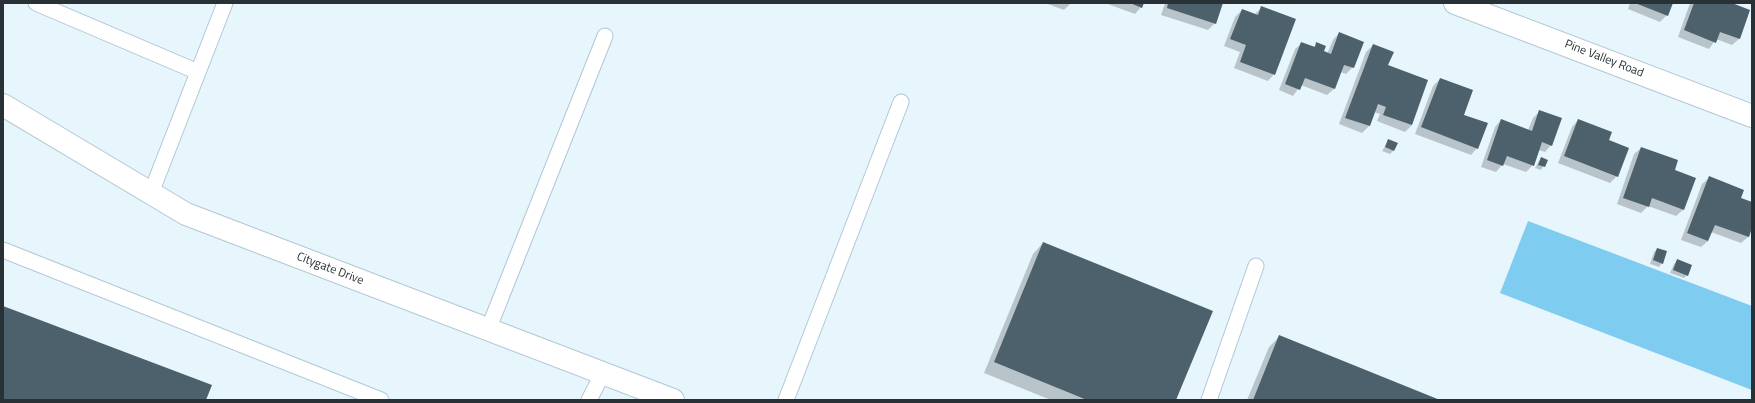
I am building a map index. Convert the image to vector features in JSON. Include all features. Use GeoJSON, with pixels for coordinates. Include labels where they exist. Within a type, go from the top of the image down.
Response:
{"type":"FeatureCollection","features":[{"type":"Feature","properties":{"kind":"street","name":"Pine Valley Road"},"geometry":{"type":"LineString","coordinates":[[1455,3],[1752,116]]}},
{"type":"Feature","properties":{"kind":"street","name":"Citygate Drive"},"geometry":{"type":"LineString","coordinates":[[3,106],[186,214],[673,400]]}},
{"type":"Feature","properties":{"kind":"lane"},"geometry":{"type":"LineString","coordinates":[[36,3],[198,72]]}},
{"type":"Feature","properties":{"kind":"lane"},"geometry":{"type":"LineString","coordinates":[[151,193],[225,3]]}},
{"type":"Feature","properties":{"kind":"lane"},"geometry":{"type":"LineString","coordinates":[[488,330],[605,36]]}},
{"type":"Feature","properties":{"kind":"lane"},"geometry":{"type":"LineString","coordinates":[[786,400],[901,102]]}},
{"type":"Feature","properties":{"kind":"lane"},"geometry":{"type":"LineString","coordinates":[[3,250],[381,400]]}},
{"type":"Feature","properties":{"kind":"lane"},"geometry":{"type":"LineString","coordinates":[[1209,400],[1256,266]]}},
{"type":"Feature","properties":{"kind":"lane"},"geometry":{"type":"LineString","coordinates":[[589,400],[603,373]]}},
{"type":"Feature","properties":{"kind":"shaded area"},"geometry":{"type":"Polygon","coordinates":[[[1528,221],[1752,306],[1752,390],[1500,293],[1528,221]]]}},
{"type":"Feature","properties":{"kind":"building"},"geometry":{"type":"Polygon","coordinates":[[[1130,3],[1144,3],[1142,8],[1130,3]]]}},
{"type":"Feature","properties":{"kind":"building"},"geometry":{"type":"Polygon","coordinates":[[[1168,3],[1223,3],[1216,24],[1167,8],[1168,3]]]}},
{"type":"Feature","properties":{"kind":"building"},"geometry":{"type":"Polygon","coordinates":[[[1635,3],[1673,3],[1668,16],[1635,3]]]}},
{"type":"Feature","properties":{"kind":"building"},"geometry":{"type":"Polygon","coordinates":[[[1694,3],[1732,3],[1750,10],[1740,39],[1720,32],[1716,43],[1684,30],[1694,3]]]}},
{"type":"Feature","properties":{"kind":"building"},"geometry":{"type":"Polygon","coordinates":[[[1261,6],[1296,19],[1275,75],[1240,62],[1246,45],[1230,39],[1242,9],[1258,15],[1261,6]]]}},
{"type":"Feature","properties":{"kind":"building"},"geometry":{"type":"Polygon","coordinates":[[[1339,32],[1364,42],[1354,68],[1344,65],[1335,89],[1305,78],[1300,90],[1285,84],[1301,42],[1315,47],[1316,42],[1326,46],[1324,51],[1331,54],[1339,32]]]}},
{"type":"Feature","properties":{"kind":"building"},"geometry":{"type":"Polygon","coordinates":[[[1373,44],[1394,52],[1388,65],[1428,80],[1412,125],[1383,115],[1386,107],[1378,104],[1370,126],[1345,118],[1373,44]]]}},
{"type":"Feature","properties":{"kind":"building"},"geometry":{"type":"Polygon","coordinates":[[[1440,78],[1473,90],[1464,115],[1488,123],[1478,149],[1421,127],[1440,78]]]}},
{"type":"Feature","properties":{"kind":"building"},"geometry":{"type":"Polygon","coordinates":[[[1539,110],[1562,118],[1552,146],[1542,142],[1534,166],[1507,156],[1503,166],[1487,160],[1501,119],[1532,131],[1539,110]]]}},
{"type":"Feature","properties":{"kind":"building"},"geometry":{"type":"Polygon","coordinates":[[[1578,119],[1612,132],[1609,140],[1629,148],[1618,177],[1564,156],[1578,119]]]}},
{"type":"Feature","properties":{"kind":"building"},"geometry":{"type":"Polygon","coordinates":[[[1388,139],[1398,143],[1394,151],[1385,147],[1388,139]]]}},
{"type":"Feature","properties":{"kind":"building"},"geometry":{"type":"Polygon","coordinates":[[[1641,147],[1678,160],[1675,170],[1696,178],[1684,210],[1652,198],[1649,207],[1623,198],[1641,147]]]}},
{"type":"Feature","properties":{"kind":"building"},"geometry":{"type":"Polygon","coordinates":[[[1541,157],[1548,160],[1545,167],[1538,165],[1541,157]]]}},
{"type":"Feature","properties":{"kind":"building"},"geometry":{"type":"Polygon","coordinates":[[[1709,176],[1744,190],[1741,198],[1752,202],[1752,228],[1749,237],[1715,225],[1708,241],[1687,233],[1709,176]]]}},
{"type":"Feature","properties":{"kind":"building"},"geometry":{"type":"Polygon","coordinates":[[[1043,242],[1213,311],[1176,400],[1087,400],[994,362],[1043,242]]]}},
{"type":"Feature","properties":{"kind":"building"},"geometry":{"type":"Polygon","coordinates":[[[1657,248],[1667,251],[1663,264],[1653,260],[1657,248]]]}},
{"type":"Feature","properties":{"kind":"building"},"geometry":{"type":"Polygon","coordinates":[[[1677,259],[1692,265],[1688,276],[1673,270],[1677,259]]]}},
{"type":"Feature","properties":{"kind":"building"},"geometry":{"type":"Polygon","coordinates":[[[3,306],[212,385],[206,400],[3,400],[3,306]]]}},
{"type":"Feature","properties":{"kind":"building"},"geometry":{"type":"Polygon","coordinates":[[[1279,335],[1440,400],[1253,400],[1279,335]]]}}]}
